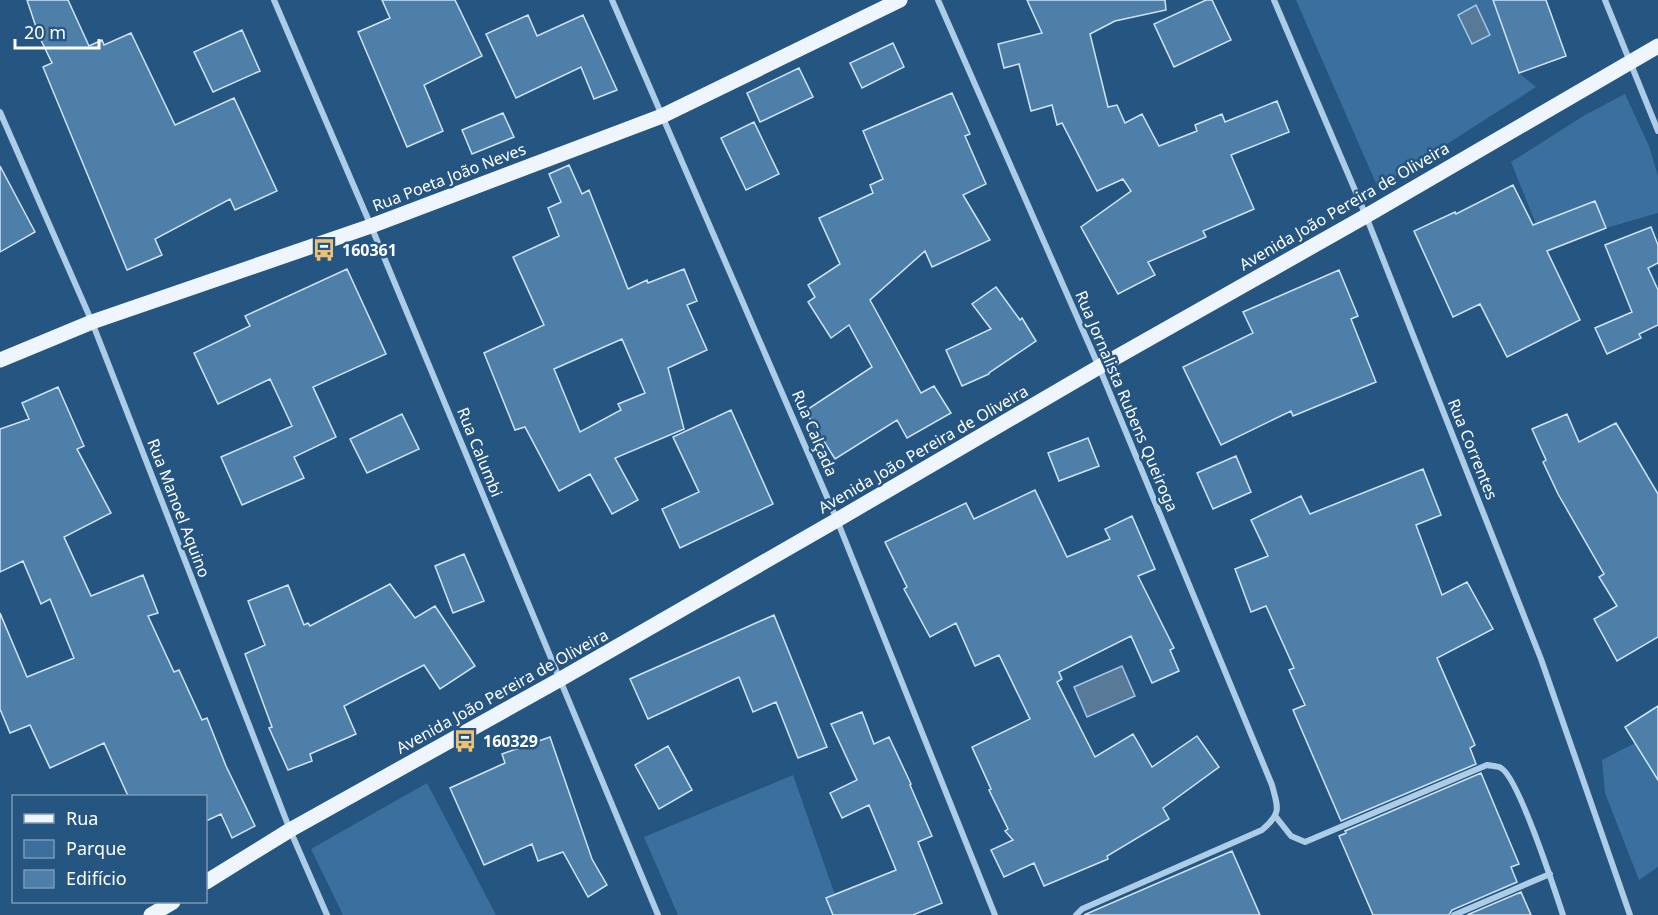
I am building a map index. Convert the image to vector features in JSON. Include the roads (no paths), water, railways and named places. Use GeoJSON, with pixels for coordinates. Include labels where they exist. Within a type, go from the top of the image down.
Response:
{"type":"FeatureCollection","features":[{"type":"Feature","properties":{"kind":"main road","name":"Rua Poeta João Neves"},"geometry":{"type":"LineString","coordinates":[[0,360],[92,322],[371,226],[662,116],[900,0]]}},
{"type":"Feature","properties":{"kind":"main road","name":"Avenida João Pereira de Oliveira"},"geometry":{"type":"LineString","coordinates":[[207,881],[290,830],[559,680],[1658,46]]}},
{"type":"Feature","properties":{"kind":"main road"},"geometry":{"type":"LineString","coordinates":[[151,915],[171,903]]}},
{"type":"Feature","properties":{"kind":"street","name":"Rua Calumbi"},"geometry":{"type":"LineString","coordinates":[[274,0],[371,226],[658,915]]}},
{"type":"Feature","properties":{"kind":"street","name":"Rua Calçada"},"geometry":{"type":"LineString","coordinates":[[612,0],[837,520],[995,915]]}},
{"type":"Feature","properties":{"kind":"street","name":"Rua Jornalista Rubens Queiroga"},"geometry":{"type":"LineString","coordinates":[[938,0],[1099,367],[1272,785],[1278,809],[1276,817]]}},
{"type":"Feature","properties":{"kind":"street","name":"Rua Correntes"},"geometry":{"type":"LineString","coordinates":[[1274,0],[1366,216],[1541,659],[1630,915]]}},
{"type":"Feature","properties":{"kind":"street"},"geometry":{"type":"LineString","coordinates":[[1605,0],[1658,131]]}},
{"type":"Feature","properties":{"kind":"street","name":"Rua Manoel Aquino"},"geometry":{"type":"LineString","coordinates":[[0,112],[92,322],[290,830],[327,915]]}},
{"type":"Feature","properties":{"kind":"street"},"geometry":{"type":"LineString","coordinates":[[1076,915],[1082,909],[1262,830],[1276,817],[1291,836],[1305,842],[1487,765],[1501,768],[1509,776],[1550,874],[1563,915]]}},
{"type":"Feature","properties":{"kind":"street"},"geometry":{"type":"LineString","coordinates":[[1454,915],[1550,874]]}},
{"type":"Feature","properties":{"kind":"place","name":"160361"},"geometry":{"type":"Point","coordinates":[324,250]}},
{"type":"Feature","properties":{"kind":"place","name":"160329"},"geometry":{"type":"Point","coordinates":[465,741]}}]}
